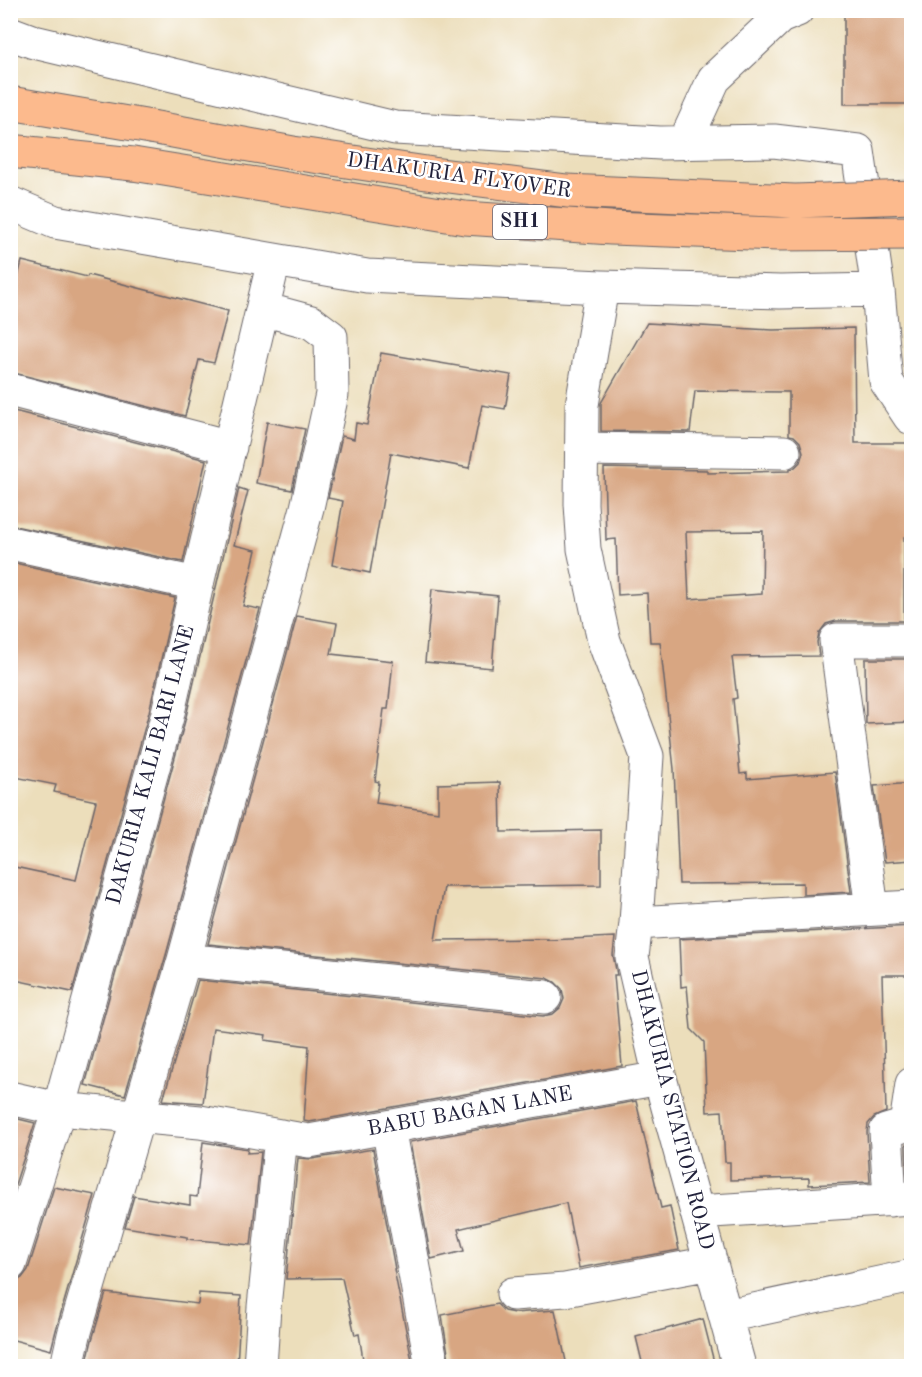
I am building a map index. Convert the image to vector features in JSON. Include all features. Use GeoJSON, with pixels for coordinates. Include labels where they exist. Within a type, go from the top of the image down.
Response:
{"type":"FeatureCollection","features":[{"type":"Feature","properties":{"kind":"main road","name":"DHAKURIA FLYOVER"},"geometry":{"type":"LineString","coordinates":[[10,103],[304,154],[433,174],[567,191],[795,201],[912,196]]}},
{"type":"Feature","properties":{"kind":"main road","name":"DHAKURIA FLYOVER"},"geometry":{"type":"LineString","coordinates":[[10,151],[134,164],[465,218],[611,228],[754,233],[912,233]]}},
{"type":"Feature","properties":{"kind":"street"},"geometry":{"type":"LineString","coordinates":[[685,142],[714,79],[780,17],[797,10]]}},
{"type":"Feature","properties":{"kind":"street"},"geometry":{"type":"LineString","coordinates":[[10,33],[34,42],[395,128],[660,142],[774,141],[858,151],[878,290],[886,381],[912,417]]}},
{"type":"Feature","properties":{"kind":"street"},"geometry":{"type":"LineString","coordinates":[[10,203],[55,222],[367,276],[602,287],[780,292],[878,290]]}},
{"type":"Feature","properties":{"kind":"street","name":"DAKURIA KALI BARI LANE"},"geometry":{"type":"LineString","coordinates":[[11,1263],[59,1109],[167,717],[274,260]]}},
{"type":"Feature","properties":{"kind":"street","name":"DHAKURIA STATION ROAD"},"geometry":{"type":"LineString","coordinates":[[602,287],[582,405],[581,504],[584,549],[604,641],[647,756],[632,957],[660,1078],[739,1366]]}},
{"type":"Feature","properties":{"kind":"street"},"geometry":{"type":"LineString","coordinates":[[67,1366],[184,960],[307,508],[332,394],[331,337],[311,322],[263,309]]}},
{"type":"Feature","properties":{"kind":"street"},"geometry":{"type":"LineString","coordinates":[[10,390],[230,447]]}},
{"type":"Feature","properties":{"kind":"street"},"geometry":{"type":"LineString","coordinates":[[582,449],[784,452]]}},
{"type":"Feature","properties":{"kind":"street"},"geometry":{"type":"LineString","coordinates":[[10,543],[197,584]]}},
{"type":"Feature","properties":{"kind":"street"},"geometry":{"type":"LineString","coordinates":[[872,909],[836,640],[912,640]]}},
{"type":"Feature","properties":{"kind":"street"},"geometry":{"type":"LineString","coordinates":[[636,923],[912,907]]}},
{"type":"Feature","properties":{"kind":"street"},"geometry":{"type":"LineString","coordinates":[[184,960],[545,997]]}},
{"type":"Feature","properties":{"kind":"street","name":"BABU BAGAN LANE"},"geometry":{"type":"LineString","coordinates":[[10,1098],[59,1109],[200,1122],[309,1141],[660,1078]]}},
{"type":"Feature","properties":{"kind":"street"},"geometry":{"type":"LineString","coordinates":[[697,1212],[901,1199],[886,1131],[906,1125],[912,1084]]}},
{"type":"Feature","properties":{"kind":"street"},"geometry":{"type":"LineString","coordinates":[[388,1127],[432,1366]]}},
{"type":"Feature","properties":{"kind":"street"},"geometry":{"type":"LineString","coordinates":[[260,1366],[281,1136]]}},
{"type":"Feature","properties":{"kind":"street"},"geometry":{"type":"LineString","coordinates":[[513,1294],[565,1290],[711,1263]]}},
{"type":"Feature","properties":{"kind":"street"},"geometry":{"type":"LineString","coordinates":[[726,1316],[912,1276]]}},
{"type":"Feature","properties":{"kind":"building"},"geometry":{"type":"Polygon","coordinates":[[[844,10],[907,10],[907,104],[844,104],[844,10]]]}},
{"type":"Feature","properties":{"kind":"building"},"geometry":{"type":"Polygon","coordinates":[[[22,261],[87,277],[88,275],[228,311],[214,363],[199,360],[185,416],[10,372],[10,309],[22,261]]]}},
{"type":"Feature","properties":{"kind":"building"},"geometry":{"type":"Polygon","coordinates":[[[647,323],[773,330],[854,328],[855,443],[912,443],[912,537],[904,537],[904,621],[836,621],[826,624],[819,633],[817,642],[819,656],[732,657],[737,698],[733,699],[740,774],[747,773],[747,779],[835,772],[851,892],[803,895],[803,883],[679,884],[674,769],[660,642],[650,642],[647,593],[618,595],[616,539],[606,540],[604,468],[707,470],[707,473],[790,471],[794,468],[800,462],[803,452],[800,442],[794,436],[789,435],[789,392],[695,391],[690,432],[601,431],[601,403],[647,323]],[[763,531],[686,532],[689,599],[762,594],[763,531]]]}},
{"type":"Feature","properties":{"kind":"building"},"geometry":{"type":"Polygon","coordinates":[[[381,353],[511,375],[505,409],[482,405],[469,468],[391,453],[370,573],[332,565],[343,501],[328,498],[342,436],[354,439],[356,423],[367,425],[381,353]]]}},
{"type":"Feature","properties":{"kind":"building"},"geometry":{"type":"Polygon","coordinates":[[[10,410],[206,460],[183,562],[10,525],[10,410]]]}},
{"type":"Feature","properties":{"kind":"building"},"geometry":{"type":"Polygon","coordinates":[[[267,422],[305,429],[292,490],[256,483],[267,422]]]}},
{"type":"Feature","properties":{"kind":"building"},"geometry":{"type":"Polygon","coordinates":[[[239,488],[248,491],[234,545],[256,550],[243,606],[260,609],[166,955],[125,1095],[85,1085],[185,721],[239,488]]]}},
{"type":"Feature","properties":{"kind":"building"},"geometry":{"type":"Polygon","coordinates":[[[10,562],[175,598],[149,712],[72,992],[10,979],[10,866],[76,880],[96,801],[54,792],[56,785],[10,776],[10,562]]]}},
{"type":"Feature","properties":{"kind":"building"},"geometry":{"type":"Polygon","coordinates":[[[432,589],[498,596],[492,668],[425,662],[432,589]]]}},
{"type":"Feature","properties":{"kind":"building"},"geometry":{"type":"Polygon","coordinates":[[[297,616],[337,623],[331,654],[393,661],[388,709],[384,709],[375,781],[379,782],[376,803],[438,812],[438,784],[500,782],[501,832],[601,830],[601,885],[444,887],[435,940],[548,940],[615,937],[613,955],[617,975],[614,975],[622,1066],[309,1122],[304,1121],[309,1046],[265,1040],[266,1035],[213,1028],[203,1103],[163,1100],[198,980],[543,1016],[553,1014],[560,1008],[564,999],[562,989],[547,978],[208,944],[297,616]]]}},
{"type":"Feature","properties":{"kind":"building"},"geometry":{"type":"Polygon","coordinates":[[[865,659],[912,659],[912,722],[866,724],[865,659]]]}},
{"type":"Feature","properties":{"kind":"building"},"geometry":{"type":"Polygon","coordinates":[[[912,783],[912,860],[885,862],[874,786],[912,783]]]}},
{"type":"Feature","properties":{"kind":"building"},"geometry":{"type":"Polygon","coordinates":[[[912,926],[912,975],[882,975],[886,1112],[874,1117],[868,1124],[870,1182],[809,1185],[809,1178],[730,1180],[730,1162],[725,1162],[722,1111],[707,1112],[704,1042],[691,1029],[687,986],[681,987],[679,939],[912,926]]]}},
{"type":"Feature","properties":{"kind":"building"},"geometry":{"type":"Polygon","coordinates":[[[636,1101],[661,1208],[670,1206],[679,1250],[579,1268],[566,1203],[458,1229],[464,1251],[431,1259],[410,1142],[636,1101]]]}},
{"type":"Feature","properties":{"kind":"building"},"geometry":{"type":"Polygon","coordinates":[[[10,1117],[35,1123],[10,1200],[10,1117]]]}},
{"type":"Feature","properties":{"kind":"building"},"geometry":{"type":"Polygon","coordinates":[[[203,1142],[248,1149],[247,1153],[261,1152],[251,1245],[187,1239],[187,1237],[125,1227],[134,1196],[190,1205],[190,1196],[197,1197],[203,1142]]]}},
{"type":"Feature","properties":{"kind":"building"},"geometry":{"type":"Polygon","coordinates":[[[912,1143],[912,1172],[907,1172],[906,1145],[912,1143]]]}},
{"type":"Feature","properties":{"kind":"building"},"geometry":{"type":"Polygon","coordinates":[[[373,1149],[413,1366],[364,1366],[359,1334],[355,1335],[342,1278],[286,1279],[298,1158],[312,1159],[373,1149]]]}},
{"type":"Feature","properties":{"kind":"building"},"geometry":{"type":"Polygon","coordinates":[[[54,1187],[95,1195],[51,1350],[10,1339],[10,1282],[22,1278],[28,1270],[54,1187]]]}},
{"type":"Feature","properties":{"kind":"building"},"geometry":{"type":"Polygon","coordinates":[[[106,1293],[198,1304],[199,1293],[241,1296],[237,1366],[86,1366],[106,1293]]]}},
{"type":"Feature","properties":{"kind":"building"},"geometry":{"type":"Polygon","coordinates":[[[497,1304],[504,1311],[514,1313],[555,1310],[567,1366],[450,1366],[442,1315],[497,1304]]]}},
{"type":"Feature","properties":{"kind":"building"},"geometry":{"type":"Polygon","coordinates":[[[703,1319],[715,1366],[643,1366],[636,1337],[703,1319]]]}}]}
